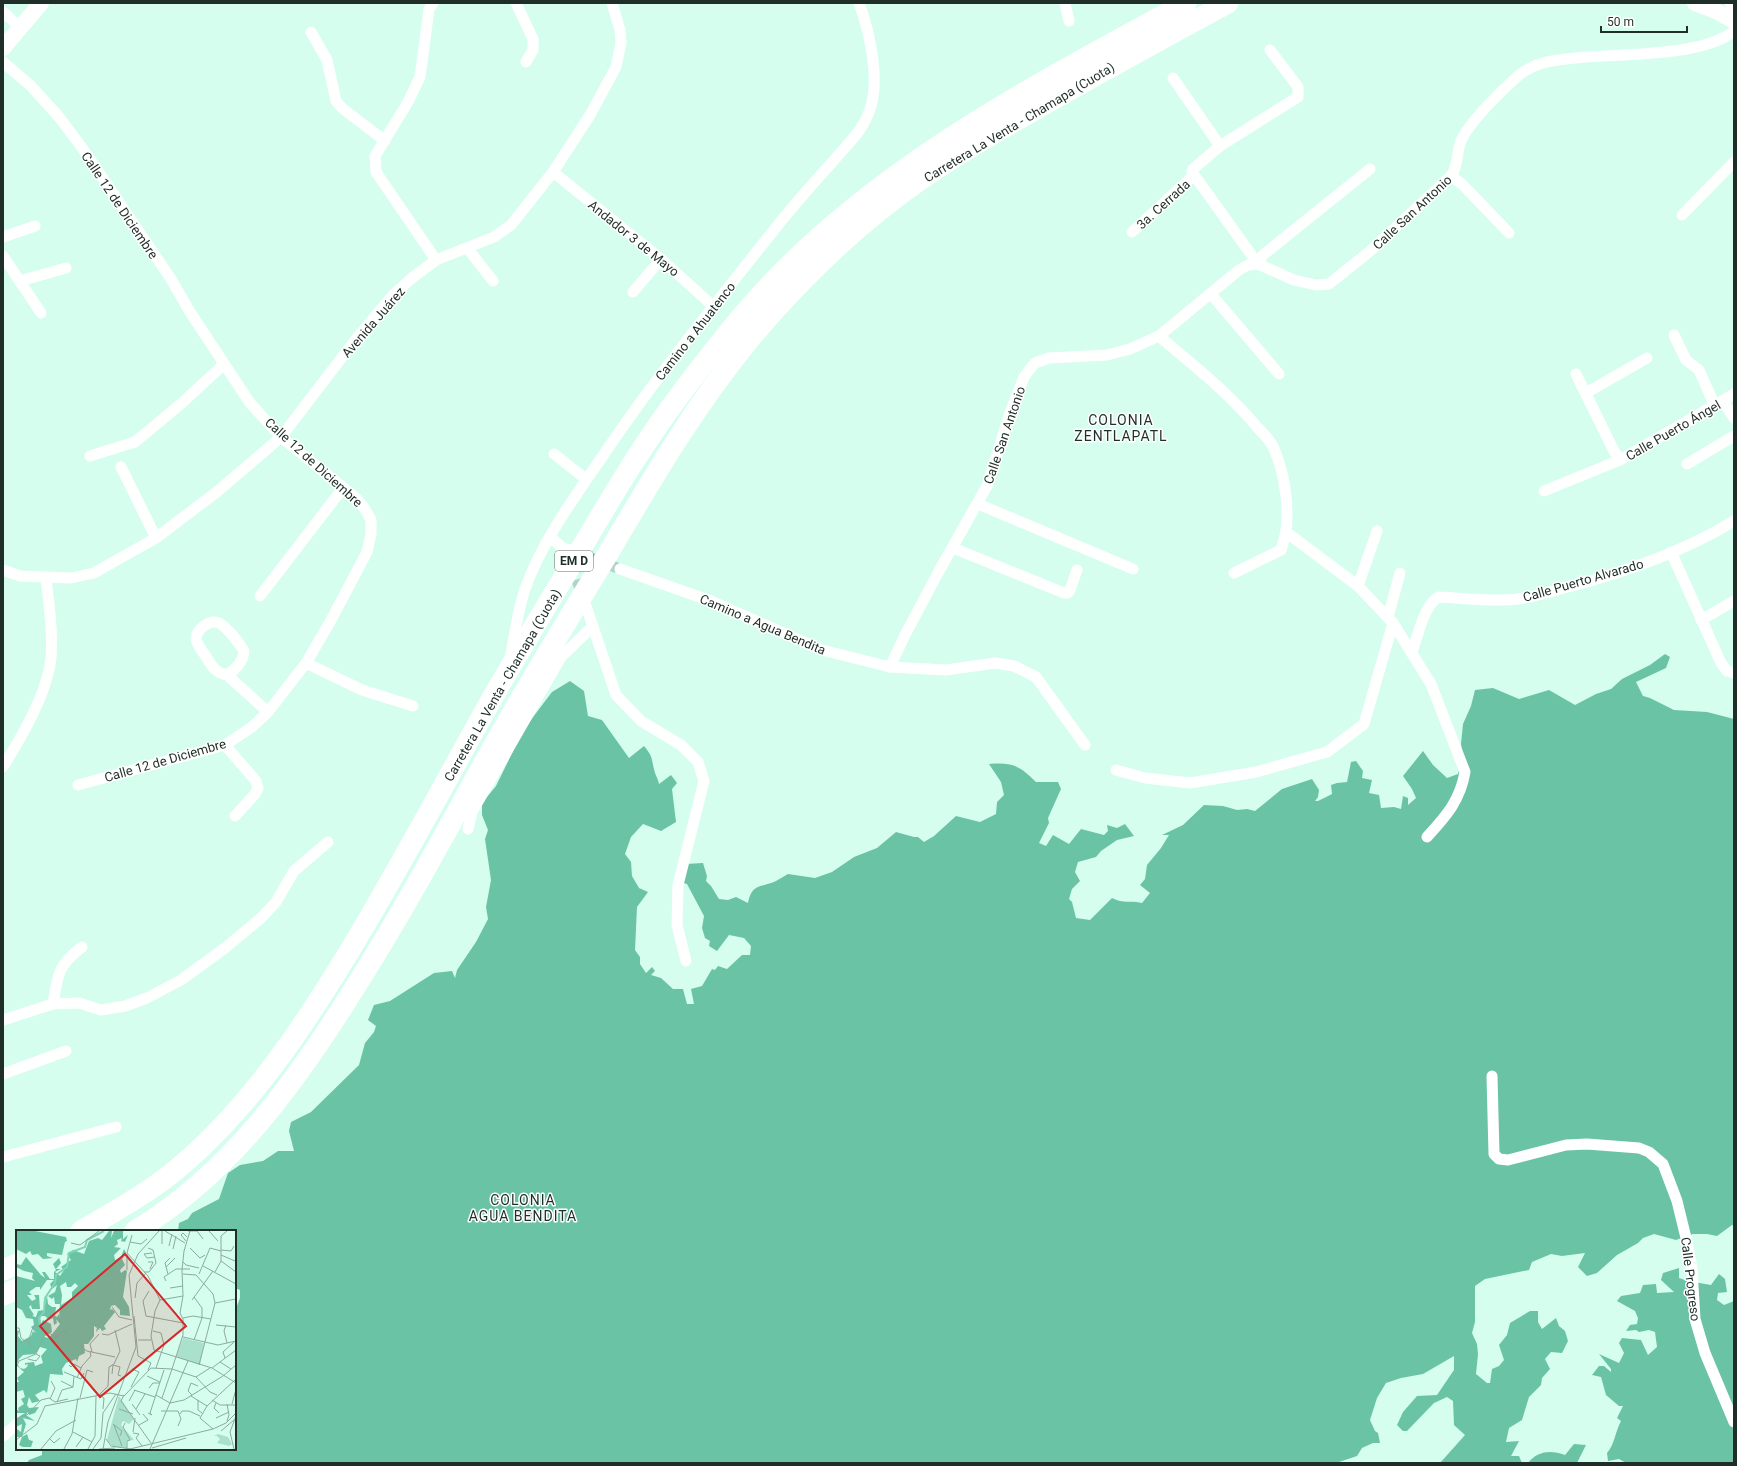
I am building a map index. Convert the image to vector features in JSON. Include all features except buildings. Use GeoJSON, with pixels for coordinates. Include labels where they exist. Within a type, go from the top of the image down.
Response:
{"type":"FeatureCollection","features":[{"type":"Feature","properties":{"kind":"highway","name":"Carretera La Venta - Chamapa (Cuota)"},"geometry":{"type":"LineString","coordinates":[[83,1230],[125,1206],[167,1177],[206,1142],[255,1089],[306,1020],[348,953],[415,840],[508,670],[599,520],[665,416],[730,330],[791,264],[834,224],[877,189],[926,153],[978,119],[1064,68],[1186,3]]}},
{"type":"Feature","properties":{"kind":"highway","name":"Carretera La Venta - Chamapa (Cuota)"},"geometry":{"type":"LineString","coordinates":[[136,1230],[182,1198],[222,1164],[270,1112],[326,1033],[372,961],[510,716],[652,478],[687,423],[715,384],[774,311],[802,281],[860,226],[920,180],[1002,129],[1228,3]]}},
{"type":"Feature","properties":{"kind":"highway"},"geometry":{"type":"LineString","coordinates":[[3,1270],[16,1264]]}},
{"type":"Feature","properties":{"kind":"highway"},"geometry":{"type":"LineString","coordinates":[[3,1295],[16,1289]]}},
{"type":"Feature","properties":{"kind":"main road"},"geometry":{"type":"LineString","coordinates":[[3,48],[41,3]]}},
{"type":"Feature","properties":{"kind":"main road"},"geometry":{"type":"LineString","coordinates":[[1695,3],[1716,11],[1734,21]]}},
{"type":"Feature","properties":{"kind":"street"},"geometry":{"type":"LineString","coordinates":[[433,3],[429,9],[420,77],[385,141],[375,156],[376,172],[436,260]]}},
{"type":"Feature","properties":{"kind":"street"},"geometry":{"type":"LineString","coordinates":[[516,3],[533,39],[533,50],[526,62]]}},
{"type":"Feature","properties":{"kind":"street","name":"Avenida Juárez"},"geometry":{"type":"LineString","coordinates":[[3,570],[20,576],[71,578],[94,573],[156,538],[218,492],[281,437],[356,339],[393,295],[412,278],[436,260],[468,249],[494,237],[511,225],[553,172],[590,115],[616,67],[621,43],[620,30],[612,3]]}},
{"type":"Feature","properties":{"kind":"street","name":"Camino a Ahuatenco"},"geometry":{"type":"LineString","coordinates":[[508,670],[525,589],[550,537],[586,480],[637,405],[713,306],[792,208],[862,127],[869,113],[874,94],[874,70],[859,3]]}},
{"type":"Feature","properties":{"kind":"street"},"geometry":{"type":"LineString","coordinates":[[1065,3],[1069,21]]}},
{"type":"Feature","properties":{"kind":"street"},"geometry":{"type":"LineString","coordinates":[[1730,3],[1734,10]]}},
{"type":"Feature","properties":{"kind":"street"},"geometry":{"type":"LineString","coordinates":[[3,12],[20,27]]}},
{"type":"Feature","properties":{"kind":"street","name":"Calle San Antonio"},"geometry":{"type":"LineString","coordinates":[[890,667],[909,628],[987,486],[1010,413],[1024,377],[1035,363],[1049,358],[1107,355],[1130,349],[1159,336],[1239,270],[1248,265],[1258,264],[1294,280],[1316,286],[1329,284],[1369,252],[1451,176],[1456,168],[1460,142],[1473,124],[1495,99],[1520,75],[1536,65],[1558,59],[1690,48],[1726,37],[1734,31]]}},
{"type":"Feature","properties":{"kind":"street"},"geometry":{"type":"LineString","coordinates":[[311,32],[327,60],[336,101],[342,108],[385,141]]}},
{"type":"Feature","properties":{"kind":"street"},"geometry":{"type":"LineString","coordinates":[[1270,50],[1298,87],[1298,97],[1220,146],[1193,169],[1193,176],[1244,243],[1258,264],[1263,255],[1370,169]]}},
{"type":"Feature","properties":{"kind":"street","name":"Calle 12 de Diciembre"},"geometry":{"type":"LineString","coordinates":[[3,62],[30,86],[59,117],[171,279],[190,312],[250,402],[281,437],[343,488],[365,509],[371,520],[371,534],[367,552],[330,622],[306,663],[268,712],[252,727],[225,746],[78,785]]}},
{"type":"Feature","properties":{"kind":"street"},"geometry":{"type":"LineString","coordinates":[[1173,78],[1220,146]]}},
{"type":"Feature","properties":{"kind":"street"},"geometry":{"type":"LineString","coordinates":[[1682,215],[1734,162]]}},
{"type":"Feature","properties":{"kind":"street","name":"Andador 3 de Mayo"},"geometry":{"type":"LineString","coordinates":[[553,172],[661,259],[713,306]]}},
{"type":"Feature","properties":{"kind":"street","name":"3a. Cerrada"},"geometry":{"type":"LineString","coordinates":[[1132,232],[1193,176]]}},
{"type":"Feature","properties":{"kind":"street"},"geometry":{"type":"LineString","coordinates":[[1451,176],[1462,184],[1509,233]]}},
{"type":"Feature","properties":{"kind":"street"},"geometry":{"type":"LineString","coordinates":[[3,237],[35,226]]}},
{"type":"Feature","properties":{"kind":"street"},"geometry":{"type":"LineString","coordinates":[[468,249],[493,281]]}},
{"type":"Feature","properties":{"kind":"street"},"geometry":{"type":"LineString","coordinates":[[3,256],[41,313]]}},
{"type":"Feature","properties":{"kind":"street"},"geometry":{"type":"LineString","coordinates":[[633,292],[661,259]]}},
{"type":"Feature","properties":{"kind":"street"},"geometry":{"type":"LineString","coordinates":[[20,281],[66,268]]}},
{"type":"Feature","properties":{"kind":"street"},"geometry":{"type":"LineString","coordinates":[[1211,294],[1279,374]]}},
{"type":"Feature","properties":{"kind":"street"},"geometry":{"type":"LineString","coordinates":[[1674,335],[1686,360],[1699,370],[1719,402],[1734,418]]}},
{"type":"Feature","properties":{"kind":"street"},"geometry":{"type":"LineString","coordinates":[[1159,336],[1242,409],[1275,450],[1287,500],[1288,518],[1281,550],[1234,572]]}},
{"type":"Feature","properties":{"kind":"street"},"geometry":{"type":"LineString","coordinates":[[1586,393],[1647,358]]}},
{"type":"Feature","properties":{"kind":"street"},"geometry":{"type":"LineString","coordinates":[[90,456],[135,442],[182,403],[224,364]]}},
{"type":"Feature","properties":{"kind":"street"},"geometry":{"type":"LineString","coordinates":[[1576,374],[1617,455]]}},
{"type":"Feature","properties":{"kind":"street","name":"Calle Puerto Ángel"},"geometry":{"type":"LineString","coordinates":[[1544,491],[1734,394]]}},
{"type":"Feature","properties":{"kind":"street"},"geometry":{"type":"LineString","coordinates":[[1687,464],[1734,436]]}},
{"type":"Feature","properties":{"kind":"street"},"geometry":{"type":"LineString","coordinates":[[554,454],[586,480]]}},
{"type":"Feature","properties":{"kind":"street"},"geometry":{"type":"LineString","coordinates":[[121,467],[156,538]]}},
{"type":"Feature","properties":{"kind":"street"},"geometry":{"type":"LineString","coordinates":[[260,596],[343,488]]}},
{"type":"Feature","properties":{"kind":"street"},"geometry":{"type":"LineString","coordinates":[[978,504],[1133,569]]}},
{"type":"Feature","properties":{"kind":"street","name":"Calle Puerto Alvarado"},"geometry":{"type":"LineString","coordinates":[[1412,652],[1428,607],[1433,600],[1439,597],[1518,599],[1604,577],[1704,539],[1734,521]]}},
{"type":"Feature","properties":{"kind":"street"},"geometry":{"type":"LineString","coordinates":[[1358,586],[1377,531]]}},
{"type":"Feature","properties":{"kind":"street"},"geometry":{"type":"LineString","coordinates":[[1286,532],[1358,586],[1390,620],[1412,652],[1431,684],[1465,772],[1462,786],[1452,809],[1427,837]]}},
{"type":"Feature","properties":{"kind":"street"},"geometry":{"type":"LineString","coordinates":[[550,537],[569,553]]}},
{"type":"Feature","properties":{"kind":"street"},"geometry":{"type":"LineString","coordinates":[[953,548],[1064,593],[1068,593],[1070,590],[1077,570]]}},
{"type":"Feature","properties":{"kind":"street"},"geometry":{"type":"LineString","coordinates":[[1671,552],[1724,668],[1730,673],[1734,673]]}},
{"type":"Feature","properties":{"kind":"street","name":"Camino a Agua Bendita"},"geometry":{"type":"LineString","coordinates":[[620,569],[711,601],[822,650],[890,667],[946,670],[995,663],[1014,666],[1036,677],[1085,745]]}},
{"type":"Feature","properties":{"kind":"street"},"geometry":{"type":"LineString","coordinates":[[1116,770],[1146,778],[1190,783],[1256,772],[1327,752],[1364,724],[1390,620],[1400,572]]}},
{"type":"Feature","properties":{"kind":"street"},"geometry":{"type":"LineString","coordinates":[[3,767],[27,723],[44,686],[48,672],[51,658],[51,630],[46,578]]}},
{"type":"Feature","properties":{"kind":"street"},"geometry":{"type":"LineString","coordinates":[[1701,620],[1734,601]]}},
{"type":"Feature","properties":{"kind":"street"},"geometry":{"type":"LineString","coordinates":[[585,603],[616,695],[641,722],[681,745],[698,762],[704,781],[678,885],[677,925],[686,961]]}},
{"type":"Feature","properties":{"kind":"street"},"geometry":{"type":"LineString","coordinates":[[227,675],[244,657],[244,651],[223,626],[212,622],[201,628],[196,639],[214,669],[219,674],[227,675],[268,712]]}},
{"type":"Feature","properties":{"kind":"street"},"geometry":{"type":"LineString","coordinates":[[468,829],[472,812],[561,657],[593,626]]}},
{"type":"Feature","properties":{"kind":"street"},"geometry":{"type":"LineString","coordinates":[[306,663],[362,690],[413,706]]}},
{"type":"Feature","properties":{"kind":"street"},"geometry":{"type":"LineString","coordinates":[[225,746],[256,781],[258,788],[255,794],[236,816]]}},
{"type":"Feature","properties":{"kind":"street"},"geometry":{"type":"LineString","coordinates":[[3,1020],[54,1004],[79,1003],[101,1010],[125,1006],[148,998],[181,980],[225,948],[261,918],[276,902],[294,871],[328,842]]}},
{"type":"Feature","properties":{"kind":"street"},"geometry":{"type":"LineString","coordinates":[[54,1004],[59,972],[65,962],[82,947]]}},
{"type":"Feature","properties":{"kind":"street"},"geometry":{"type":"LineString","coordinates":[[3,1074],[66,1051]]}},
{"type":"Feature","properties":{"kind":"street","name":"Calle Progreso"},"geometry":{"type":"LineString","coordinates":[[1492,1076],[1494,1154],[1499,1159],[1508,1160],[1566,1145],[1587,1144],[1639,1148],[1658,1159],[1669,1176],[1681,1215],[1692,1269],[1695,1319],[1705,1353],[1734,1422]]}},
{"type":"Feature","properties":{"kind":"street"},"geometry":{"type":"LineString","coordinates":[[3,1157],[116,1127]]}},
{"type":"Feature","properties":{"kind":"street"},"geometry":{"type":"LineString","coordinates":[[3,1436],[16,1425]]}},
{"type":"Feature","properties":{"kind":"green space"},"geometry":{"type":"Polygon","coordinates":[[[1665,654],[1670,657],[1666,668],[1636,682],[1643,696],[1674,710],[1707,712],[1734,719],[1734,1226],[1732,1225],[1717,1236],[1693,1234],[1676,1240],[1654,1234],[1643,1238],[1638,1243],[1617,1255],[1597,1273],[1587,1276],[1578,1267],[1585,1253],[1562,1256],[1551,1254],[1532,1262],[1529,1270],[1485,1279],[1475,1286],[1475,1322],[1472,1333],[1477,1344],[1478,1354],[1476,1374],[1487,1383],[1490,1383],[1492,1369],[1499,1366],[1504,1360],[1499,1345],[1507,1335],[1510,1323],[1530,1311],[1538,1311],[1538,1322],[1542,1329],[1556,1318],[1559,1326],[1565,1331],[1568,1341],[1562,1353],[1551,1352],[1545,1359],[1550,1369],[1542,1378],[1541,1385],[1529,1397],[1522,1420],[1509,1428],[1506,1442],[1519,1441],[1511,1456],[1519,1456],[1522,1463],[1440,1463],[1465,1435],[1454,1425],[1453,1401],[1447,1397],[1434,1403],[1407,1431],[1403,1431],[1397,1425],[1403,1412],[1417,1396],[1437,1395],[1454,1370],[1454,1356],[1423,1374],[1401,1378],[1386,1383],[1377,1398],[1370,1420],[1375,1431],[1378,1433],[1380,1443],[1373,1443],[1362,1448],[1357,1456],[1336,1463],[27,1463],[29,1460],[42,1455],[42,1450],[236,1450],[236,1308],[240,1298],[240,1290],[236,1288],[236,1230],[178,1230],[179,1223],[188,1219],[192,1213],[219,1199],[228,1173],[240,1165],[263,1161],[278,1151],[294,1151],[289,1131],[291,1122],[311,1112],[359,1065],[365,1043],[374,1032],[376,1026],[368,1020],[374,1005],[390,1001],[434,973],[452,971],[455,978],[457,970],[476,942],[488,919],[486,907],[491,880],[485,839],[488,830],[482,815],[482,803],[496,786],[524,729],[552,692],[570,681],[584,691],[588,716],[602,720],[629,758],[644,746],[651,757],[659,784],[671,775],[677,783],[672,789],[676,822],[661,831],[643,824],[631,837],[625,854],[631,862],[632,876],[639,888],[648,892],[637,907],[635,950],[640,957],[640,964],[646,973],[652,967],[655,971],[651,975],[661,978],[673,989],[683,989],[687,1004],[694,1004],[691,989],[702,986],[712,969],[715,970],[718,966],[727,969],[742,955],[750,955],[751,946],[744,938],[729,935],[717,951],[709,946],[710,941],[705,938],[702,928],[704,916],[687,884],[680,882],[686,864],[703,863],[707,876],[706,881],[719,899],[728,900],[736,897],[748,903],[752,892],[758,887],[776,881],[788,874],[815,878],[832,872],[854,857],[877,848],[896,832],[918,837],[924,842],[934,836],[956,816],[980,822],[996,814],[997,802],[1004,795],[1001,782],[989,764],[1004,764],[1016,766],[1036,782],[1058,782],[1061,789],[1048,818],[1049,823],[1039,843],[1046,846],[1053,835],[1069,844],[1081,829],[1104,835],[1108,831],[1107,825],[1117,828],[1125,824],[1134,836],[1117,840],[1101,851],[1096,857],[1078,862],[1075,872],[1080,881],[1072,889],[1069,899],[1072,902],[1076,918],[1090,920],[1112,898],[1120,901],[1142,903],[1150,893],[1140,885],[1145,879],[1147,865],[1161,848],[1169,835],[1162,835],[1183,825],[1204,805],[1223,806],[1237,810],[1247,809],[1255,811],[1282,789],[1312,779],[1319,790],[1318,797],[1315,801],[1318,801],[1332,794],[1331,785],[1347,782],[1351,762],[1356,761],[1363,771],[1362,778],[1372,780],[1369,793],[1379,795],[1381,808],[1394,807],[1401,809],[1403,796],[1408,798],[1408,805],[1416,798],[1403,776],[1423,751],[1433,765],[1447,778],[1458,774],[1463,758],[1461,744],[1463,724],[1471,706],[1475,690],[1493,688],[1519,699],[1549,690],[1575,705],[1596,694],[1611,689],[1622,679],[1650,665],[1665,654]]]}},
{"type":"Feature","properties":{"kind":"green space"},"geometry":{"type":"Polygon","coordinates":[[[1679,1268],[1679,1278],[1711,1285],[1719,1274],[1725,1279],[1727,1292],[1718,1293],[1717,1300],[1724,1305],[1734,1301],[1734,1463],[1626,1463],[1619,1459],[1608,1461],[1607,1453],[1612,1446],[1621,1421],[1617,1418],[1623,1406],[1619,1406],[1606,1395],[1601,1377],[1592,1375],[1599,1366],[1604,1366],[1611,1372],[1611,1369],[1599,1354],[1619,1363],[1624,1353],[1619,1343],[1622,1338],[1641,1340],[1648,1355],[1657,1347],[1655,1332],[1649,1330],[1639,1332],[1636,1330],[1626,1331],[1630,1325],[1637,1324],[1638,1318],[1635,1311],[1617,1301],[1621,1296],[1640,1293],[1643,1285],[1656,1284],[1657,1293],[1674,1292],[1661,1280],[1663,1273],[1679,1268]]]}},
{"type":"Feature","properties":{"kind":"green space"},"geometry":{"type":"Polygon","coordinates":[[[1574,1444],[1586,1445],[1577,1463],[1528,1463],[1536,1456],[1545,1452],[1555,1452],[1565,1455],[1574,1444]]]}},
{"type":"Feature","properties":{"kind":"tunnel"},"geometry":{"type":"LineString","coordinates":[[576,552],[620,569]]}},
{"type":"Feature","properties":{"kind":"tunnel"},"geometry":{"type":"LineString","coordinates":[[571,564],[583,597]]}},
{"type":"Feature","properties":{"kind":"district","name":"COLONIA ZENTLAPATL"},"geometry":{"type":"Point","coordinates":[1121,428]}},
{"type":"Feature","properties":{"kind":"district","name":"COLONIA AGUA BENDITA"},"geometry":{"type":"Point","coordinates":[523,1208]}}]}
